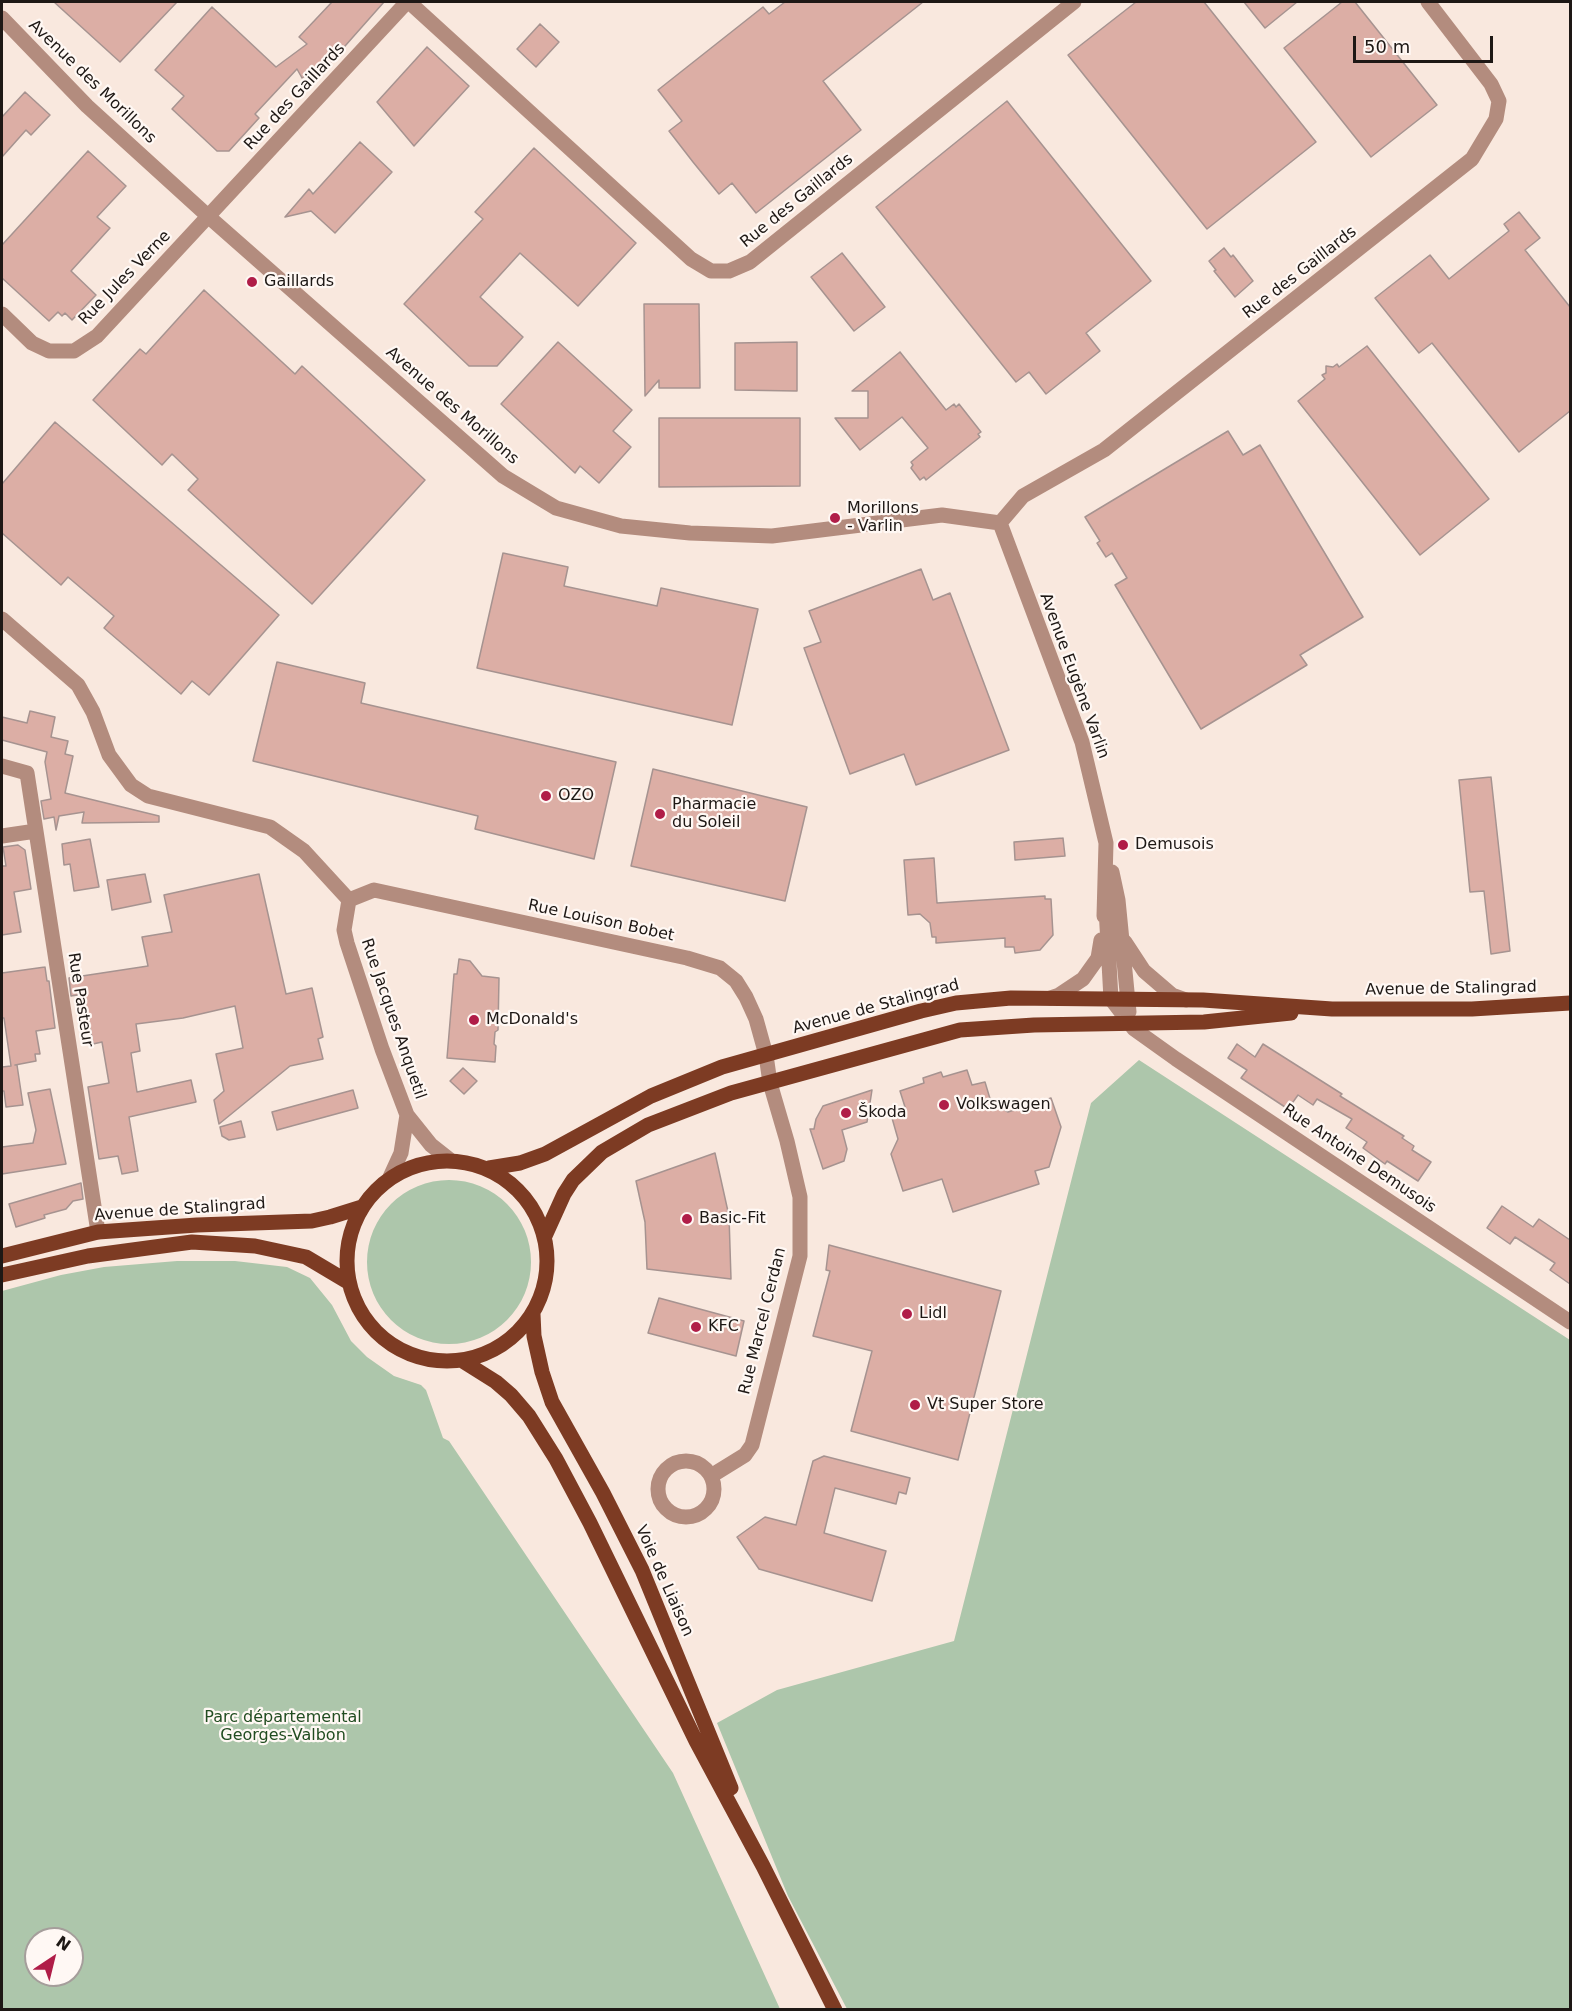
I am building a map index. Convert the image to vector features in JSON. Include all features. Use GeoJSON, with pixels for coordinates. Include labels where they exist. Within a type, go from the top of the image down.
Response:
{"type":"FeatureCollection","features":[{"type":"Feature","properties":{"kind":"main road","name":"Avenue de Stalingrad"},"geometry":{"type":"LineString","coordinates":[[489,1168],[520,1163],[545,1154],[651,1096],[722,1067],[940,1006],[979,1000],[1050,998],[1187,1000],[1332,1009],[1472,1009],[1570,1003]]}},
{"type":"Feature","properties":{"kind":"main road","name":"Avenue de Stalingrad"},"geometry":{"type":"LineString","coordinates":[[545,1236],[573,1180],[602,1152],[648,1125],[731,1093],[960,1030],[979,1027],[1204,1022],[1332,1009]]}},
{"type":"Feature","properties":{"kind":"main road"},"geometry":{"type":"LineString","coordinates":[[450,1160],[489,1168],[505,1178],[523,1195],[537,1215],[545,1236],[548,1258],[546,1278],[541,1297],[532,1314],[519,1331],[502,1345],[482,1355],[461,1360],[429,1359],[392,1345],[374,1329],[359,1309],[348,1282],[348,1245],[353,1225],[362,1207],[390,1178],[419,1164],[450,1160]]}},
{"type":"Feature","properties":{"kind":"main road","name":"Avenue de Stalingrad"},"geometry":{"type":"LineString","coordinates":[[2,1256],[29,1247],[98,1232],[198,1225],[312,1221],[362,1207]]}},
{"type":"Feature","properties":{"kind":"main road","name":"Avenue de Stalingrad"},"geometry":{"type":"LineString","coordinates":[[2,1275],[88,1256],[192,1242],[255,1246],[306,1257],[348,1282]]}},
{"type":"Feature","properties":{"kind":"main road","name":"Voie de Liaison"},"geometry":{"type":"LineString","coordinates":[[532,1314],[542,1372],[552,1402],[603,1493],[642,1570],[763,1866]]}},
{"type":"Feature","properties":{"kind":"main road","name":"Voie de Liaison"},"geometry":{"type":"LineString","coordinates":[[461,1360],[496,1382],[511,1395],[530,1416],[551,1450],[590,1524],[696,1741],[763,1866],[835,2010]]}},
{"type":"Feature","properties":{"kind":"street","name":"Rue des Gaillards"},"geometry":{"type":"LineString","coordinates":[[209,217],[408,2],[691,259],[711,271],[729,270],[750,262],[1074,2]]}},
{"type":"Feature","properties":{"kind":"street","name":"Rue des Gaillards"},"geometry":{"type":"LineString","coordinates":[[1000,524],[1023,496],[1104,450],[1472,159],[1496,119],[1498,101],[1491,84],[1428,2]]}},
{"type":"Feature","properties":{"kind":"street","name":"Avenue des Morillons"},"geometry":{"type":"LineString","coordinates":[[2,18],[87,106],[209,217],[503,476],[556,508],[621,526],[701,534],[772,536],[942,515],[1000,524]]}},
{"type":"Feature","properties":{"kind":"street","name":"Rue Jules Verne"},"geometry":{"type":"LineString","coordinates":[[2,315],[32,343],[49,351],[74,351],[97,336],[209,217]]}},
{"type":"Feature","properties":{"kind":"street","name":"Avenue Eugène Varlin"},"geometry":{"type":"LineString","coordinates":[[1000,524],[1082,742],[1106,843],[1106,908],[1098,958],[1093,967],[1077,983],[1050,998]]}},
{"type":"Feature","properties":{"kind":"street"},"geometry":{"type":"LineString","coordinates":[[2,619],[78,685],[93,712],[109,755],[131,785],[148,796],[270,827],[304,851],[349,900]]}},
{"type":"Feature","properties":{"kind":"street","name":"Rue Pasteur"},"geometry":{"type":"LineString","coordinates":[[2,766],[27,773],[98,1232]]}},
{"type":"Feature","properties":{"kind":"street"},"geometry":{"type":"LineString","coordinates":[[2,836],[36,831]]}},
{"type":"Feature","properties":{"kind":"street"},"geometry":{"type":"LineString","coordinates":[[1106,843],[1118,900],[1131,1024]]}},
{"type":"Feature","properties":{"kind":"street","name":"Rue Louison Bobet"},"geometry":{"type":"LineString","coordinates":[[349,900],[374,890],[687,958],[720,968],[736,981],[756,1019],[766,1055],[770,1083]]}},
{"type":"Feature","properties":{"kind":"street","name":"Rue Jacques Anquetil"},"geometry":{"type":"LineString","coordinates":[[349,900],[344,930],[347,943],[382,1049],[407,1115],[431,1145],[450,1160]]}},
{"type":"Feature","properties":{"kind":"street"},"geometry":{"type":"LineString","coordinates":[[1106,908],[1111,999]]}},
{"type":"Feature","properties":{"kind":"street"},"geometry":{"type":"LineString","coordinates":[[1122,937],[1130,953],[1144,971],[1172,995],[1187,1000]]}},
{"type":"Feature","properties":{"kind":"street","name":"Rue Antoine Demusois"},"geometry":{"type":"LineString","coordinates":[[1111,999],[1134,1029],[1176,1059],[1570,1322]]}},
{"type":"Feature","properties":{"kind":"street","name":"Rue Marcel Cerdan"},"geometry":{"type":"LineString","coordinates":[[711,1476],[745,1455],[752,1445],[800,1256],[800,1197],[770,1083]]}},
{"type":"Feature","properties":{"kind":"street","name":"Rue Jacques Anquetil"},"geometry":{"type":"LineString","coordinates":[[390,1178],[402,1153],[407,1115]]}},
{"type":"Feature","properties":{"kind":"green space"},"geometry":{"type":"Polygon","coordinates":[[[1139,1060],[1570,1340],[1570,2009],[847,2009],[788,1896],[717,1723],[777,1690],[954,1641],[1091,1103],[1139,1060]]]}},
{"type":"Feature","properties":{"kind":"green space"},"geometry":{"type":"Polygon","coordinates":[[[449,1180],[465,1181],[480,1186],[507,1204],[525,1231],[530,1246],[530,1278],[525,1293],[507,1320],[480,1338],[465,1343],[449,1344],[433,1343],[418,1338],[391,1320],[373,1293],[368,1278],[367,1262],[368,1246],[373,1231],[391,1204],[418,1186],[433,1181],[449,1180]]]}},
{"type":"Feature","properties":{"kind":"green space","name":"Parc départemental Georges-Valbon"},"geometry":{"type":"Polygon","coordinates":[[[177,1261],[235,1261],[287,1267],[310,1278],[332,1305],[351,1341],[367,1357],[394,1376],[421,1385],[426,1390],[443,1438],[449,1441],[673,1773],[780,2009],[2,2009],[2,1291],[61,1275],[104,1267],[177,1261]]]}},
{"type":"Feature","properties":{"kind":"building"},"geometry":{"type":"Polygon","coordinates":[[[54,2],[177,2],[120,62],[54,2]]]}},
{"type":"Feature","properties":{"kind":"building"},"geometry":{"type":"Polygon","coordinates":[[[332,2],[384,2],[322,72],[317,68],[302,78],[297,69],[255,114],[259,118],[229,151],[217,151],[172,109],[184,96],[155,70],[212,7],[276,67],[307,44],[299,37],[332,2]]]}},
{"type":"Feature","properties":{"kind":"building"},"geometry":{"type":"Polygon","coordinates":[[[785,2],[923,2],[823,81],[861,130],[756,213],[732,183],[719,194],[693,162],[669,131],[682,121],[658,90],[763,7],[769,14],[785,2]]]}},
{"type":"Feature","properties":{"kind":"building"},"geometry":{"type":"Polygon","coordinates":[[[1136,2],[1204,2],[1316,142],[1207,229],[1068,55],[1136,2]]]}},
{"type":"Feature","properties":{"kind":"building"},"geometry":{"type":"Polygon","coordinates":[[[1244,2],[1297,2],[1265,28],[1244,2]]]}},
{"type":"Feature","properties":{"kind":"building"},"geometry":{"type":"Polygon","coordinates":[[[1342,2],[1355,2],[1437,105],[1371,157],[1284,48],[1342,2]]]}},
{"type":"Feature","properties":{"kind":"building"},"geometry":{"type":"Polygon","coordinates":[[[540,24],[559,42],[536,67],[517,49],[540,24]]]}},
{"type":"Feature","properties":{"kind":"building"},"geometry":{"type":"Polygon","coordinates":[[[427,47],[469,86],[414,146],[377,102],[427,47]]]}},
{"type":"Feature","properties":{"kind":"building"},"geometry":{"type":"Polygon","coordinates":[[[25,92],[50,115],[31,135],[26,130],[2,157],[2,117],[25,92]]]}},
{"type":"Feature","properties":{"kind":"building"},"geometry":{"type":"Polygon","coordinates":[[[1007,101],[1151,281],[1086,333],[1100,351],[1046,394],[1029,372],[1016,382],[876,207],[1007,101]]]}},
{"type":"Feature","properties":{"kind":"building"},"geometry":{"type":"Polygon","coordinates":[[[360,142],[392,172],[335,233],[311,211],[285,217],[309,189],[313,194],[360,142]]]}},
{"type":"Feature","properties":{"kind":"building"},"geometry":{"type":"Polygon","coordinates":[[[534,148],[636,243],[578,306],[520,253],[480,297],[523,337],[497,366],[469,366],[404,304],[483,219],[475,212],[534,148]]]}},
{"type":"Feature","properties":{"kind":"building"},"geometry":{"type":"Polygon","coordinates":[[[88,151],[126,186],[97,217],[110,228],[71,271],[96,295],[72,320],[65,313],[62,316],[58,312],[49,321],[2,278],[2,245],[88,151]]]}},
{"type":"Feature","properties":{"kind":"building"},"geometry":{"type":"Polygon","coordinates":[[[1519,212],[1540,238],[1525,250],[1570,307],[1570,411],[1519,452],[1432,343],[1419,353],[1375,298],[1430,255],[1449,279],[1509,231],[1504,224],[1519,212]]]}},
{"type":"Feature","properties":{"kind":"building"},"geometry":{"type":"Polygon","coordinates":[[[1224,248],[1231,257],[1233,255],[1253,281],[1235,297],[1214,271],[1216,270],[1209,261],[1224,248]]]}},
{"type":"Feature","properties":{"kind":"building"},"geometry":{"type":"Polygon","coordinates":[[[842,253],[885,307],[854,331],[811,277],[842,253]]]}},
{"type":"Feature","properties":{"kind":"building"},"geometry":{"type":"Polygon","coordinates":[[[204,290],[295,374],[302,366],[425,480],[312,604],[188,490],[198,479],[172,454],[162,465],[93,400],[140,349],[146,354],[204,290]]]}},
{"type":"Feature","properties":{"kind":"building"},"geometry":{"type":"Polygon","coordinates":[[[644,304],[699,304],[700,388],[659,388],[659,380],[645,396],[644,304]]]}},
{"type":"Feature","properties":{"kind":"building"},"geometry":{"type":"Polygon","coordinates":[[[558,342],[632,410],[613,431],[631,447],[599,483],[580,466],[575,473],[501,404],[558,342]]]}},
{"type":"Feature","properties":{"kind":"building"},"geometry":{"type":"Polygon","coordinates":[[[797,342],[797,391],[735,390],[735,343],[797,342]]]}},
{"type":"Feature","properties":{"kind":"building"},"geometry":{"type":"Polygon","coordinates":[[[1367,346],[1489,499],[1420,555],[1298,401],[1325,379],[1322,375],[1326,373],[1326,366],[1333,367],[1337,364],[1339,367],[1367,346]]]}},
{"type":"Feature","properties":{"kind":"building"},"geometry":{"type":"Polygon","coordinates":[[[900,352],[946,410],[954,404],[956,407],[959,404],[981,432],[978,434],[980,437],[926,480],[924,477],[920,480],[911,468],[913,465],[911,462],[928,448],[902,417],[860,450],[835,418],[868,418],[868,391],[852,391],[900,352]]]}},
{"type":"Feature","properties":{"kind":"building"},"geometry":{"type":"Polygon","coordinates":[[[659,418],[800,418],[800,486],[659,487],[659,418]]]}},
{"type":"Feature","properties":{"kind":"building"},"geometry":{"type":"Polygon","coordinates":[[[55,422],[279,615],[209,695],[192,681],[181,694],[104,628],[114,616],[68,577],[61,585],[2,533],[2,484],[55,422]]]}},
{"type":"Feature","properties":{"kind":"building"},"geometry":{"type":"Polygon","coordinates":[[[1228,431],[1243,455],[1260,445],[1363,617],[1300,655],[1307,665],[1201,729],[1115,585],[1127,578],[1112,553],[1106,557],[1097,543],[1100,541],[1085,517],[1228,431]]]}},
{"type":"Feature","properties":{"kind":"building"},"geometry":{"type":"Polygon","coordinates":[[[503,553],[568,567],[564,586],[657,606],[661,588],[758,609],[732,725],[477,668],[503,553]]]}},
{"type":"Feature","properties":{"kind":"building"},"geometry":{"type":"Polygon","coordinates":[[[921,569],[933,600],[950,593],[1009,750],[916,785],[904,754],[850,774],[804,648],[821,642],[809,611],[921,569]]]}},
{"type":"Feature","properties":{"kind":"building"},"geometry":{"type":"Polygon","coordinates":[[[277,662],[365,683],[361,703],[616,762],[594,859],[475,829],[478,816],[253,761],[277,662]]]}},
{"type":"Feature","properties":{"kind":"building"},"geometry":{"type":"Polygon","coordinates":[[[30,711],[55,717],[51,737],[68,741],[65,754],[73,756],[65,793],[159,816],[159,822],[82,823],[84,812],[59,816],[56,830],[54,817],[44,819],[41,801],[51,799],[45,762],[47,752],[2,740],[2,717],[27,723],[30,711]]]}},
{"type":"Feature","properties":{"kind":"building"},"geometry":{"type":"Polygon","coordinates":[[[653,769],[807,807],[785,901],[631,866],[653,769]]]}},
{"type":"Feature","properties":{"kind":"building"},"geometry":{"type":"Polygon","coordinates":[[[1491,777],[1510,951],[1491,954],[1484,891],[1470,892],[1459,780],[1491,777]]]}},
{"type":"Feature","properties":{"kind":"building"},"geometry":{"type":"Polygon","coordinates":[[[1063,838],[1065,856],[1015,860],[1014,842],[1063,838]]]}},
{"type":"Feature","properties":{"kind":"building"},"geometry":{"type":"Polygon","coordinates":[[[90,839],[99,887],[74,891],[70,864],[64,865],[62,844],[90,839]]]}},
{"type":"Feature","properties":{"kind":"building"},"geometry":{"type":"Polygon","coordinates":[[[18,845],[25,850],[31,889],[14,892],[21,932],[2,935],[2,866],[6,866],[3,847],[18,845]]]}},
{"type":"Feature","properties":{"kind":"building"},"geometry":{"type":"Polygon","coordinates":[[[934,858],[937,903],[1045,896],[1045,899],[1051,899],[1053,935],[1040,950],[1015,953],[1014,947],[1005,947],[1005,938],[936,943],[936,937],[932,937],[930,923],[920,914],[908,915],[904,860],[934,858]]]}},
{"type":"Feature","properties":{"kind":"building"},"geometry":{"type":"Polygon","coordinates":[[[145,874],[151,902],[112,910],[107,880],[145,874]]]}},
{"type":"Feature","properties":{"kind":"building"},"geometry":{"type":"Polygon","coordinates":[[[259,874],[286,994],[312,988],[323,1037],[318,1039],[323,1059],[290,1066],[219,1124],[214,1100],[224,1091],[216,1054],[243,1048],[235,1006],[183,1018],[136,1024],[140,1051],[131,1053],[137,1092],[191,1080],[196,1102],[129,1117],[138,1171],[122,1174],[118,1156],[99,1159],[88,1087],[109,1083],[102,1042],[93,1044],[84,994],[71,996],[69,978],[148,966],[142,937],[172,932],[164,895],[259,874]]]}},
{"type":"Feature","properties":{"kind":"building","name":"McDonald's"},"geometry":{"type":"Polygon","coordinates":[[[459,959],[470,961],[482,976],[499,978],[498,1030],[495,1032],[494,1044],[496,1046],[495,1062],[447,1058],[454,974],[457,974],[459,959]]]}},
{"type":"Feature","properties":{"kind":"building"},"geometry":{"type":"Polygon","coordinates":[[[45,967],[55,1028],[36,1031],[40,1054],[35,1054],[36,1061],[15,1065],[17,1065],[23,1105],[6,1107],[4,1091],[2,1091],[2,1067],[11,1066],[4,1018],[2,1018],[2,973],[45,967]]]}},
{"type":"Feature","properties":{"kind":"building"},"geometry":{"type":"Polygon","coordinates":[[[1237,1044],[1255,1057],[1263,1044],[1404,1136],[1402,1138],[1414,1146],[1412,1150],[1431,1162],[1418,1181],[1387,1161],[1385,1164],[1363,1148],[1367,1142],[1346,1128],[1352,1119],[1317,1099],[1313,1105],[1298,1095],[1288,1109],[1241,1078],[1247,1070],[1228,1058],[1237,1044]]]}},
{"type":"Feature","properties":{"kind":"building"},"geometry":{"type":"Polygon","coordinates":[[[463,1068],[477,1081],[464,1094],[450,1081],[463,1068]]]}},
{"type":"Feature","properties":{"kind":"building"},"geometry":{"type":"Polygon","coordinates":[[[967,1070],[972,1085],[985,1082],[991,1102],[1008,1112],[1051,1098],[1061,1127],[1049,1167],[1035,1171],[1039,1184],[953,1212],[942,1179],[903,1191],[891,1154],[898,1139],[890,1111],[905,1107],[900,1091],[924,1083],[923,1078],[941,1072],[943,1077],[967,1070]]]}},
{"type":"Feature","properties":{"kind":"building"},"geometry":{"type":"Polygon","coordinates":[[[50,1089],[66,1164],[2,1174],[2,1147],[33,1143],[36,1130],[28,1093],[50,1089]]]}},
{"type":"Feature","properties":{"kind":"building"},"geometry":{"type":"Polygon","coordinates":[[[353,1090],[358,1108],[277,1130],[272,1112],[353,1090]]]}},
{"type":"Feature","properties":{"kind":"building"},"geometry":{"type":"Polygon","coordinates":[[[872,1090],[867,1122],[842,1130],[847,1149],[844,1161],[823,1169],[810,1129],[814,1129],[823,1106],[872,1090]]]}},
{"type":"Feature","properties":{"kind":"building"},"geometry":{"type":"Polygon","coordinates":[[[241,1121],[245,1137],[229,1140],[222,1136],[220,1127],[241,1121]]]}},
{"type":"Feature","properties":{"kind":"building","name":"Basic-Fit"},"geometry":{"type":"Polygon","coordinates":[[[715,1153],[729,1216],[731,1279],[647,1269],[645,1222],[636,1181],[715,1153]]]}},
{"type":"Feature","properties":{"kind":"building"},"geometry":{"type":"Polygon","coordinates":[[[81,1183],[83,1199],[73,1201],[66,1209],[44,1215],[45,1218],[16,1227],[9,1204],[81,1183]]]}},
{"type":"Feature","properties":{"kind":"building"},"geometry":{"type":"Polygon","coordinates":[[[1502,1206],[1533,1227],[1539,1219],[1570,1240],[1570,1284],[1550,1270],[1555,1263],[1515,1237],[1510,1244],[1487,1228],[1502,1206]]]}},
{"type":"Feature","properties":{"kind":"building","name":"Lidl"},"geometry":{"type":"Polygon","coordinates":[[[829,1245],[1001,1291],[958,1460],[851,1431],[872,1351],[813,1336],[830,1271],[826,1270],[829,1245]]]}},
{"type":"Feature","properties":{"kind":"building","name":"KFC"},"geometry":{"type":"Polygon","coordinates":[[[659,1298],[744,1321],[736,1356],[648,1333],[659,1298]]]}},
{"type":"Feature","properties":{"kind":"building"},"geometry":{"type":"Polygon","coordinates":[[[824,1456],[910,1478],[906,1494],[899,1492],[896,1504],[835,1488],[824,1533],[886,1551],[872,1601],[759,1569],[737,1537],[765,1517],[796,1525],[813,1461],[824,1456]]]}},
{"type":"Feature","properties":{"kind":"place","name":"Gaillards"},"geometry":{"type":"Point","coordinates":[252,282]}},
{"type":"Feature","properties":{"kind":"place","name":"Morillons - Varlin"},"geometry":{"type":"Point","coordinates":[835,518]}},
{"type":"Feature","properties":{"kind":"place","name":"OZO"},"geometry":{"type":"Point","coordinates":[546,796]}},
{"type":"Feature","properties":{"kind":"place","name":"Pharmacie du Soleil"},"geometry":{"type":"Point","coordinates":[660,814]}},
{"type":"Feature","properties":{"kind":"place","name":"Demusois"},"geometry":{"type":"Point","coordinates":[1123,845]}},
{"type":"Feature","properties":{"kind":"place","name":"McDonald's"},"geometry":{"type":"Point","coordinates":[474,1020]}},
{"type":"Feature","properties":{"kind":"place","name":"Volkswagen"},"geometry":{"type":"Point","coordinates":[944,1105]}},
{"type":"Feature","properties":{"kind":"place","name":"Škoda"},"geometry":{"type":"Point","coordinates":[846,1113]}},
{"type":"Feature","properties":{"kind":"place","name":"Basic-Fit"},"geometry":{"type":"Point","coordinates":[687,1219]}},
{"type":"Feature","properties":{"kind":"place","name":"Lidl"},"geometry":{"type":"Point","coordinates":[907,1314]}},
{"type":"Feature","properties":{"kind":"place","name":"KFC"},"geometry":{"type":"Point","coordinates":[696,1327]}},
{"type":"Feature","properties":{"kind":"place","name":"Vt Super Store"},"geometry":{"type":"Point","coordinates":[915,1405]}}]}
